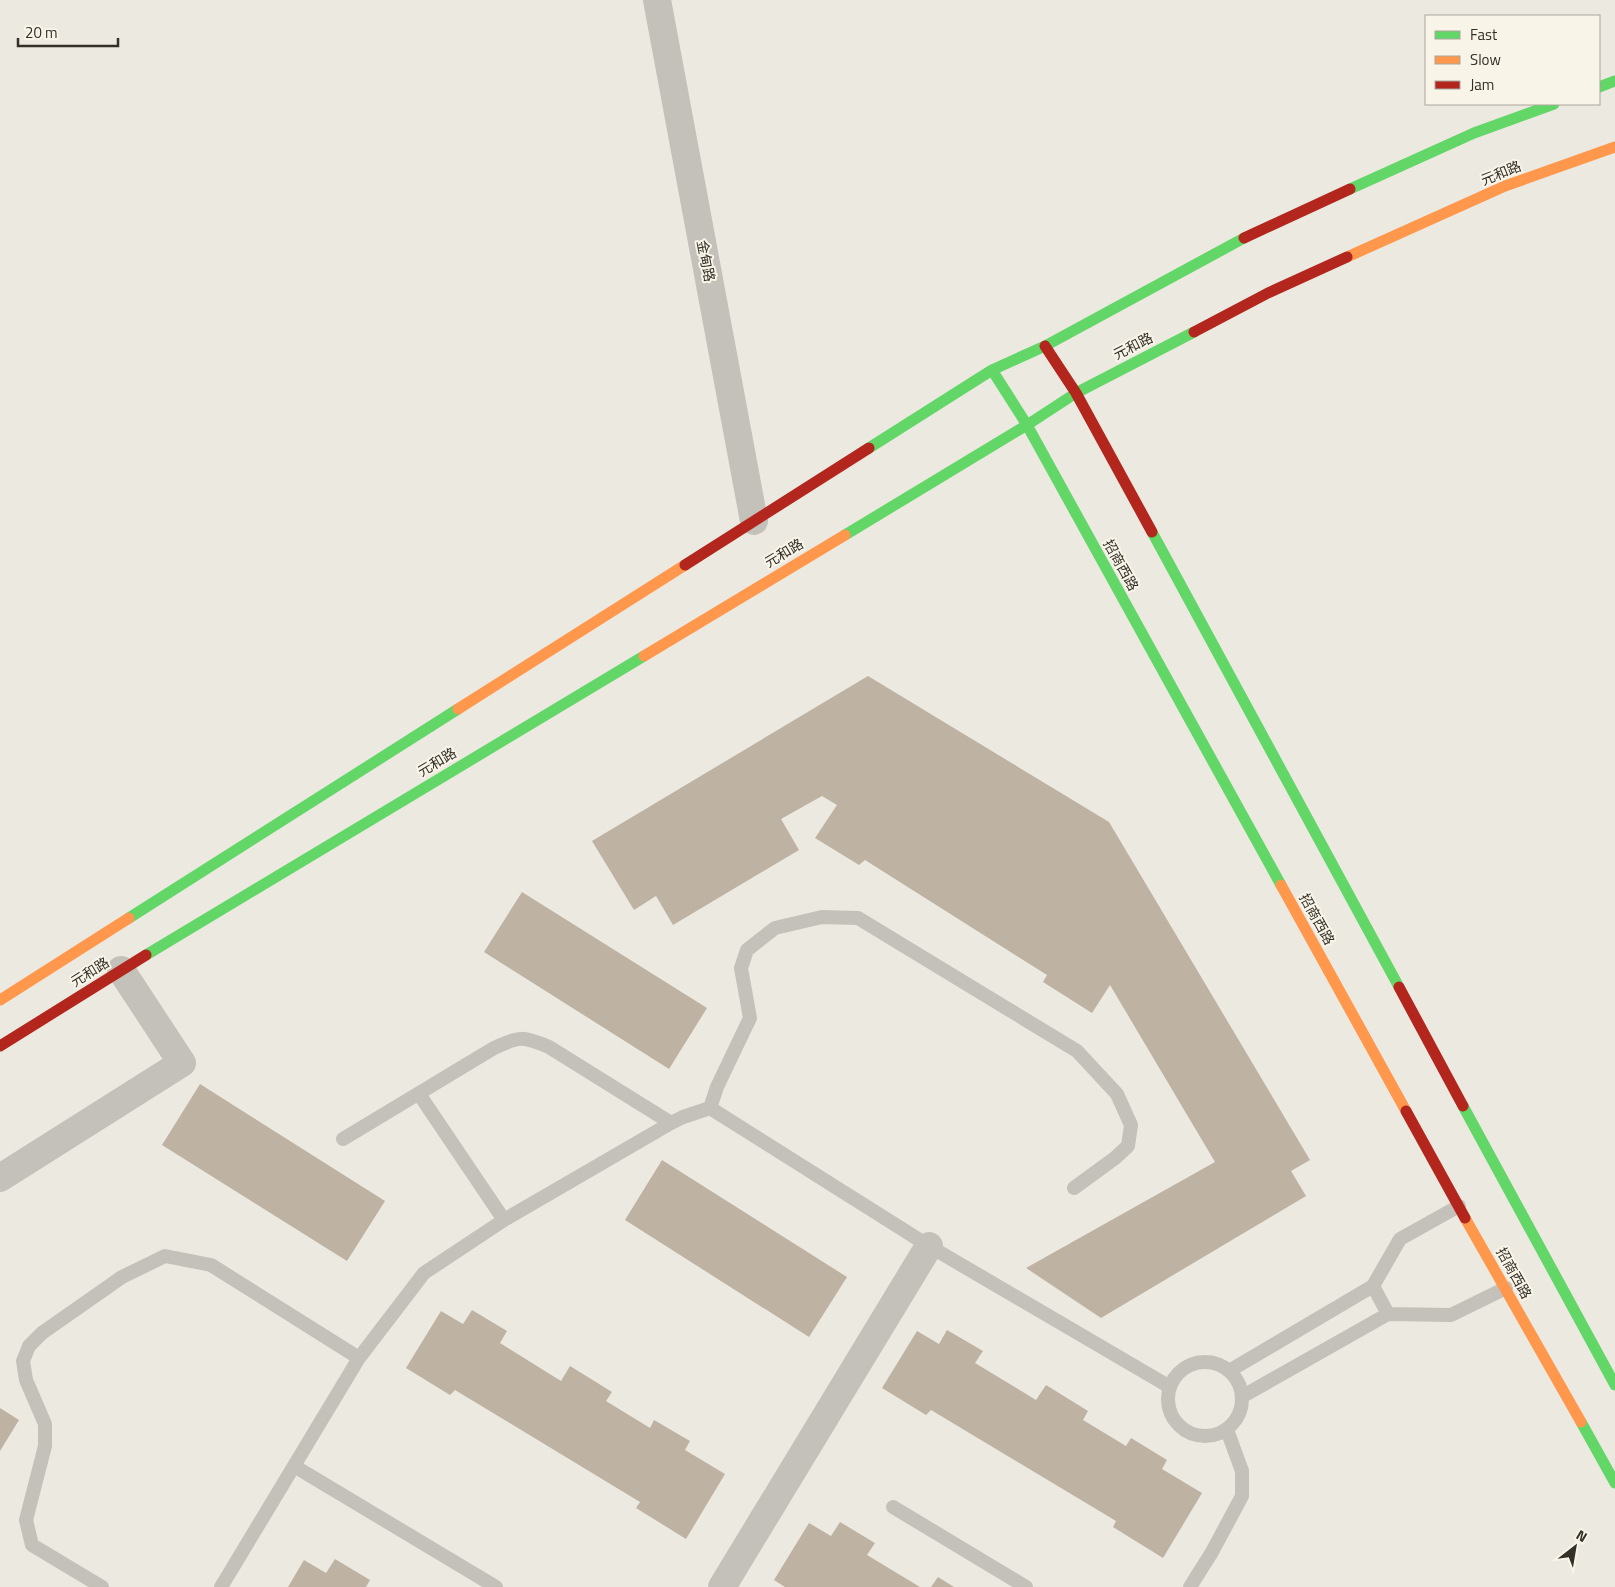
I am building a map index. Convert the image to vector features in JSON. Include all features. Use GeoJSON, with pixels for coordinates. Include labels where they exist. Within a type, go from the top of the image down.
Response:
{"type":"FeatureCollection","features":[{"type":"Feature","properties":{"kind":"main road"},"geometry":{"type":"LineString","coordinates":[[1600,87],[1615,82]]}},
{"type":"Feature","properties":{"kind":"main road","name":"元和路"},"geometry":{"type":"LineString","coordinates":[[0,1000],[992,370],[1045,346],[1254,233],[1474,133],[1551,105]]}},
{"type":"Feature","properties":{"kind":"main road","name":"元和路"},"geometry":{"type":"LineString","coordinates":[[0,1046],[122,970],[1027,425],[1076,392],[1268,293],[1505,186],[1615,147]]}},
{"type":"Feature","properties":{"kind":"main road"},"geometry":{"type":"LineString","coordinates":[[1045,346],[1076,392],[1615,1385]]}},
{"type":"Feature","properties":{"kind":"main road","name":"招商西路"},"geometry":{"type":"LineString","coordinates":[[992,370],[1027,425],[1615,1484]]}},
{"type":"Feature","properties":{"kind":"street","name":"金甸路"},"geometry":{"type":"LineString","coordinates":[[657,0],[754,521]]}},
{"type":"Feature","properties":{"kind":"street"},"geometry":{"type":"LineString","coordinates":[[0,1178],[182,1063],[122,970]]}},
{"type":"Feature","properties":{"kind":"street"},"geometry":{"type":"LineString","coordinates":[[722,1587],[929,1246]]}},
{"type":"Feature","properties":{"kind":"lane"},"geometry":{"type":"LineString","coordinates":[[710,1108],[750,1018],[741,968],[747,950],[775,928],[822,918],[858,918],[1076,1051],[1117,1094],[1131,1124],[1128,1146],[1074,1188]]}},
{"type":"Feature","properties":{"kind":"lane"},"geometry":{"type":"LineString","coordinates":[[343,1139],[494,1048],[513,1039],[532,1039],[549,1047],[671,1123]]}},
{"type":"Feature","properties":{"kind":"lane"},"geometry":{"type":"LineString","coordinates":[[420,1094],[504,1220]]}},
{"type":"Feature","properties":{"kind":"lane"},"geometry":{"type":"LineString","coordinates":[[221,1587],[359,1358],[424,1272],[504,1220],[671,1123],[710,1108]]}},
{"type":"Feature","properties":{"kind":"lane"},"geometry":{"type":"LineString","coordinates":[[710,1108],[929,1246],[1170,1387]]}},
{"type":"Feature","properties":{"kind":"lane"},"geometry":{"type":"LineString","coordinates":[[1230,1371],[1373,1286],[1400,1239],[1459,1206]]}},
{"type":"Feature","properties":{"kind":"lane"},"geometry":{"type":"LineString","coordinates":[[102,1587],[32,1545],[30,1537],[26,1520],[45,1446],[44,1424],[26,1380],[23,1361],[29,1346],[42,1333],[122,1276],[164,1256],[211,1265],[359,1358]]}},
{"type":"Feature","properties":{"kind":"lane"},"geometry":{"type":"LineString","coordinates":[[1373,1286],[1388,1314]]}},
{"type":"Feature","properties":{"kind":"lane"},"geometry":{"type":"LineString","coordinates":[[1243,1396],[1388,1314],[1451,1315],[1506,1288]]}},
{"type":"Feature","properties":{"kind":"lane"},"geometry":{"type":"LineString","coordinates":[[1200,1361],[1224,1366],[1230,1371],[1240,1384],[1243,1396],[1242,1409],[1236,1420],[1227,1430],[1215,1435],[1202,1436],[1190,1433],[1179,1425],[1172,1416],[1168,1404],[1172,1381],[1179,1372],[1189,1365],[1200,1361]]}},
{"type":"Feature","properties":{"kind":"lane"},"geometry":{"type":"LineString","coordinates":[[1190,1587],[1212,1552],[1242,1496],[1242,1471],[1227,1430]]}},
{"type":"Feature","properties":{"kind":"lane"},"geometry":{"type":"LineString","coordinates":[[294,1466],[496,1587]]}},
{"type":"Feature","properties":{"kind":"lane"},"geometry":{"type":"LineString","coordinates":[[893,1507],[1026,1587]]}},
{"type":"Feature","properties":{"kind":"building"},"geometry":{"type":"Polygon","coordinates":[[[868,676],[1109,822],[1310,1160],[1291,1171],[1306,1196],[1101,1318],[1026,1268],[1215,1162],[1110,985],[1092,1013],[1043,982],[1047,975],[865,860],[859,865],[815,838],[837,805],[822,796],[781,819],[799,850],[673,925],[656,896],[634,910],[592,841],[868,676]]]}},
{"type":"Feature","properties":{"kind":"building"},"geometry":{"type":"Polygon","coordinates":[[[522,892],[707,1008],[669,1069],[484,952],[522,892]]]}},
{"type":"Feature","properties":{"kind":"building"},"geometry":{"type":"Polygon","coordinates":[[[200,1084],[385,1201],[347,1261],[162,1145],[200,1084]]]}},
{"type":"Feature","properties":{"kind":"building"},"geometry":{"type":"Polygon","coordinates":[[[662,1160],[847,1277],[809,1337],[625,1220],[662,1160]]]}},
{"type":"Feature","properties":{"kind":"building"},"geometry":{"type":"Polygon","coordinates":[[[472,1310],[507,1331],[500,1343],[561,1381],[570,1366],[612,1392],[606,1401],[650,1428],[654,1420],[690,1441],[685,1450],[725,1474],[686,1539],[636,1508],[640,1502],[455,1390],[450,1395],[406,1368],[441,1311],[463,1324],[472,1310]]]}},
{"type":"Feature","properties":{"kind":"building"},"geometry":{"type":"Polygon","coordinates":[[[947,1330],[983,1351],[975,1363],[1036,1400],[1046,1385],[1088,1411],[1083,1420],[1126,1446],[1131,1438],[1167,1460],[1162,1469],[1202,1493],[1163,1558],[1113,1527],[1116,1521],[931,1410],[926,1415],[882,1388],[917,1331],[939,1344],[947,1330]]]}},
{"type":"Feature","properties":{"kind":"building"},"geometry":{"type":"Polygon","coordinates":[[[0,1408],[19,1420],[0,1451],[0,1408]]]}},
{"type":"Feature","properties":{"kind":"building"},"geometry":{"type":"Polygon","coordinates":[[[840,1522],[875,1543],[867,1555],[920,1587],[785,1587],[774,1580],[809,1523],[831,1536],[840,1522]]]}},
{"type":"Feature","properties":{"kind":"building"},"geometry":{"type":"Polygon","coordinates":[[[335,1559],[370,1580],[366,1587],[288,1587],[304,1560],[326,1573],[335,1559]]]}},
{"type":"Feature","properties":{"kind":"building"},"geometry":{"type":"Polygon","coordinates":[[[938,1577],[954,1587],[931,1587],[938,1577]]]}},
{"type":"Feature","properties":{"kind":"traffic: fast"},"geometry":{"type":"LineString","coordinates":[[1600,87],[1615,81]]}},
{"type":"Feature","properties":{"kind":"traffic: fast"},"geometry":{"type":"LineString","coordinates":[[1350,189],[1474,133],[1551,105]]}},
{"type":"Feature","properties":{"kind":"traffic: fast"},"geometry":{"type":"LineString","coordinates":[[869,448],[992,370],[1045,346],[1244,238]]}},
{"type":"Feature","properties":{"kind":"traffic: fast"},"geometry":{"type":"LineString","coordinates":[[845,535],[1027,425],[1076,393],[1194,332]]}},
{"type":"Feature","properties":{"kind":"traffic: fast"},"geometry":{"type":"LineString","coordinates":[[992,370],[1027,425],[1281,885]]}},
{"type":"Feature","properties":{"kind":"traffic: fast"},"geometry":{"type":"LineString","coordinates":[[1152,532],[1399,987]]}},
{"type":"Feature","properties":{"kind":"traffic: fast"},"geometry":{"type":"LineString","coordinates":[[146,955],[644,656]]}},
{"type":"Feature","properties":{"kind":"traffic: fast"},"geometry":{"type":"LineString","coordinates":[[129,918],[458,709]]}},
{"type":"Feature","properties":{"kind":"traffic: fast"},"geometry":{"type":"LineString","coordinates":[[1463,1106],[1615,1385]]}},
{"type":"Feature","properties":{"kind":"traffic: fast"},"geometry":{"type":"LineString","coordinates":[[1581,1422],[1615,1483]]}},
{"type":"Feature","properties":{"kind":"traffic: slow"},"geometry":{"type":"LineString","coordinates":[[1347,257],[1505,186],[1615,147]]}},
{"type":"Feature","properties":{"kind":"traffic: slow"},"geometry":{"type":"LineString","coordinates":[[644,656],[845,535]]}},
{"type":"Feature","properties":{"kind":"traffic: slow"},"geometry":{"type":"LineString","coordinates":[[458,709],[685,565]]}},
{"type":"Feature","properties":{"kind":"traffic: slow"},"geometry":{"type":"LineString","coordinates":[[1281,885],[1406,1111]]}},
{"type":"Feature","properties":{"kind":"traffic: slow"},"geometry":{"type":"LineString","coordinates":[[0,1000],[129,918]]}},
{"type":"Feature","properties":{"kind":"traffic: slow"},"geometry":{"type":"LineString","coordinates":[[1465,1218],[1581,1422]]}},
{"type":"Feature","properties":{"kind":"traffic: jam"},"geometry":{"type":"LineString","coordinates":[[1244,238],[1350,189]]}},
{"type":"Feature","properties":{"kind":"traffic: jam"},"geometry":{"type":"LineString","coordinates":[[1194,332],[1268,293],[1347,257]]}},
{"type":"Feature","properties":{"kind":"traffic: jam"},"geometry":{"type":"LineString","coordinates":[[1045,346],[1076,393],[1152,532]]}},
{"type":"Feature","properties":{"kind":"traffic: jam"},"geometry":{"type":"LineString","coordinates":[[685,565],[869,448]]}},
{"type":"Feature","properties":{"kind":"traffic: jam"},"geometry":{"type":"LineString","coordinates":[[0,1046],[146,955]]}},
{"type":"Feature","properties":{"kind":"traffic: jam"},"geometry":{"type":"LineString","coordinates":[[1399,987],[1463,1106]]}},
{"type":"Feature","properties":{"kind":"traffic: jam"},"geometry":{"type":"LineString","coordinates":[[1406,1111],[1465,1218]]}}]}
